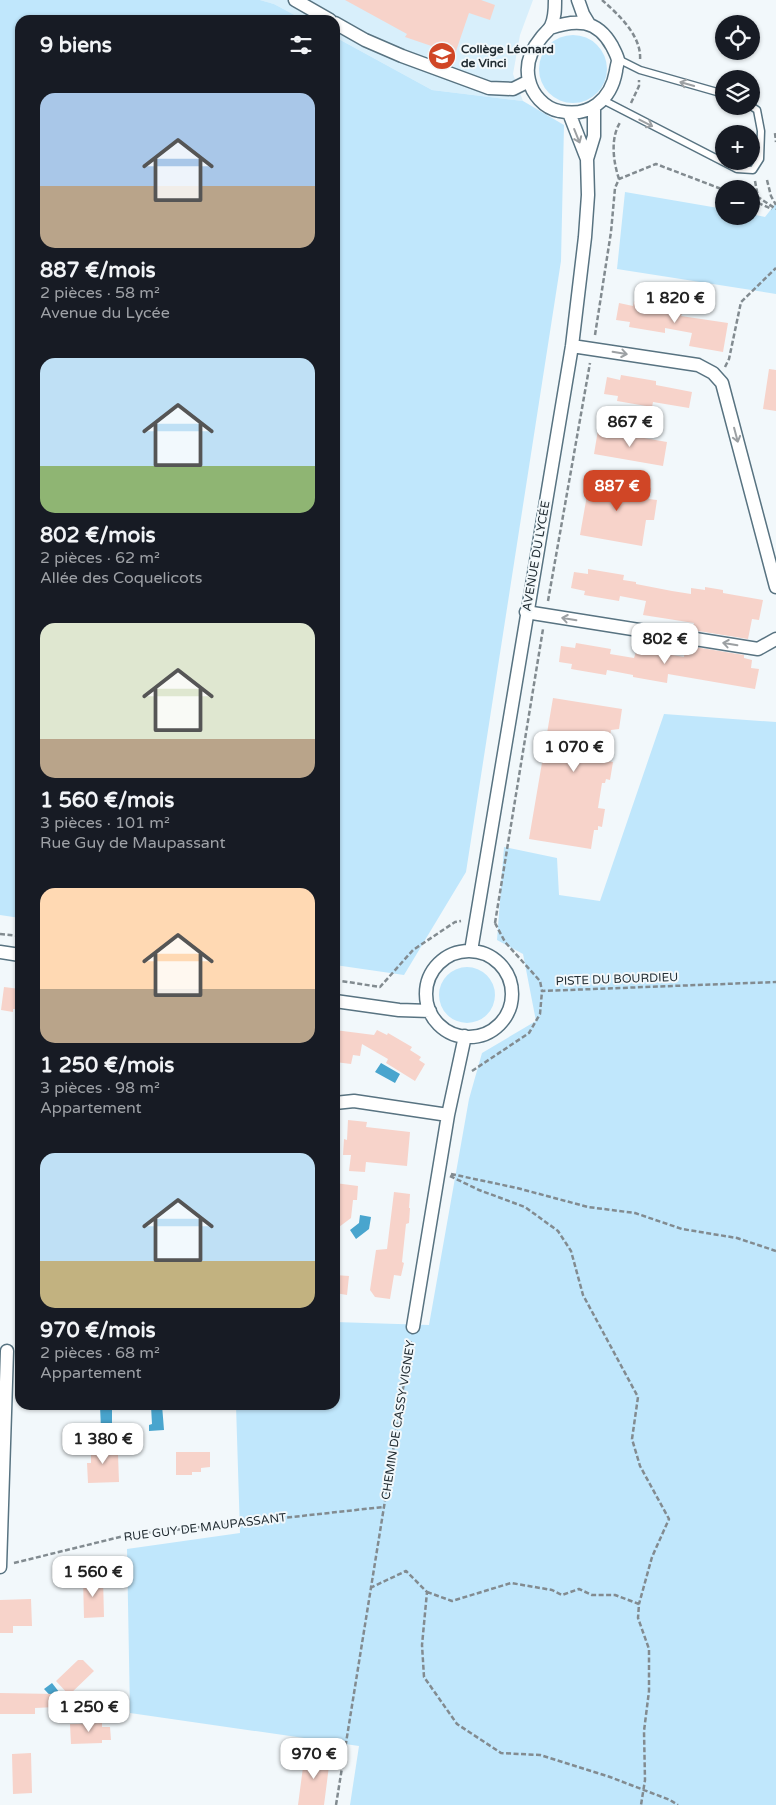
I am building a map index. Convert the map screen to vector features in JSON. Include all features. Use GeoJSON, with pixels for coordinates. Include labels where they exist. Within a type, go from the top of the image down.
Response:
{"type":"FeatureCollection","features":[{"type":"Feature","properties":{"kind":"street"},"geometry":{"type":"LineString","coordinates":[[295,0],[321,15]]}},
{"type":"Feature","properties":{"kind":"street"},"geometry":{"type":"LineString","coordinates":[[555,0],[554,18],[550,28],[534,47],[529,58],[529,80],[534,93],[544,103],[555,110],[569,113],[598,104],[614,82],[618,59],[608,39],[589,24],[578,0]]}},
{"type":"Feature","properties":{"kind":"street"},"geometry":{"type":"LineString","coordinates":[[550,28],[570,22],[589,24]]}},
{"type":"Feature","properties":{"kind":"street"},"geometry":{"type":"LineString","coordinates":[[340,26],[402,56],[489,88],[513,89],[529,80]]}},
{"type":"Feature","properties":{"kind":"street","name":"AVENUE DU LYCÉE"},"geometry":{"type":"LineString","coordinates":[[471,951],[526,612],[572,346],[585,237],[588,195],[587,159],[594,136],[598,104]]}},
{"type":"Feature","properties":{"kind":"street","name":"AVENUE DU LYCÉE"},"geometry":{"type":"LineString","coordinates":[[569,113],[587,159]]}},
{"type":"Feature","properties":{"kind":"street"},"geometry":{"type":"LineString","coordinates":[[572,346],[698,365],[713,374],[722,383],[776,587]]}},
{"type":"Feature","properties":{"kind":"street"},"geometry":{"type":"LineString","coordinates":[[526,612],[758,649],[776,639]]}},
{"type":"Feature","properties":{"kind":"street"},"geometry":{"type":"LineString","coordinates":[[471,951],[484,953],[496,960],[505,970],[511,982],[512,996],[506,1016],[492,1030],[479,1035],[465,1036],[454,1034],[436,1021],[430,1011],[426,997],[428,983],[434,970],[444,959],[456,953],[471,951]]}},
{"type":"Feature","properties":{"kind":"street"},"geometry":{"type":"LineString","coordinates":[[0,952],[15,954]]}},
{"type":"Feature","properties":{"kind":"street"},"geometry":{"type":"LineString","coordinates":[[340,1002],[399,1010],[430,1011]]}},
{"type":"Feature","properties":{"kind":"street","name":"CHEMIN DE CASSY VIGNEY"},"geometry":{"type":"LineString","coordinates":[[413,1327],[448,1115],[465,1036]]}},
{"type":"Feature","properties":{"kind":"street"},"geometry":{"type":"LineString","coordinates":[[340,1102],[354,1101],[448,1115]]}},
{"type":"Feature","properties":{"kind":"street"},"geometry":{"type":"LineString","coordinates":[[0,1567],[8,1351]]}},
{"type":"Feature","properties":{"kind":"lane"},"geometry":{"type":"LineString","coordinates":[[618,59],[640,70],[715,91]]}},
{"type":"Feature","properties":{"kind":"lane"},"geometry":{"type":"LineString","coordinates":[[598,104],[715,159]]}},
{"type":"Feature","properties":{"kind":"lane"},"geometry":{"type":"LineString","coordinates":[[760,126],[760,159]]}},
{"type":"Feature","properties":{"kind":"path"},"geometry":{"type":"LineString","coordinates":[[775,133],[776,142]]}},
{"type":"Feature","properties":{"kind":"path"},"geometry":{"type":"LineString","coordinates":[[340,981],[380,987],[413,950],[455,922],[476,920],[495,923],[545,616],[593,348],[611,232],[615,188],[619,179],[656,164],[715,187]]}},
{"type":"Feature","properties":{"kind":"path"},"geometry":{"type":"LineString","coordinates":[[753,170],[758,197],[776,210]]}},
{"type":"Feature","properties":{"kind":"path"},"geometry":{"type":"LineString","coordinates":[[767,180],[771,196],[776,205]]}},
{"type":"Feature","properties":{"kind":"path"},"geometry":{"type":"LineString","coordinates":[[760,204],[776,210]]}},
{"type":"Feature","properties":{"kind":"path"},"geometry":{"type":"LineString","coordinates":[[718,379],[729,359],[741,302],[776,268]]}},
{"type":"Feature","properties":{"kind":"path","name":"PISTE DU BOURDIEU"},"geometry":{"type":"LineString","coordinates":[[495,923],[505,942],[540,981],[542,991],[776,982]]}},
{"type":"Feature","properties":{"kind":"path"},"geometry":{"type":"LineString","coordinates":[[0,934],[15,936]]}},
{"type":"Feature","properties":{"kind":"path"},"geometry":{"type":"LineString","coordinates":[[458,1073],[472,1071],[529,1033],[540,1014],[542,991]]}},
{"type":"Feature","properties":{"kind":"path"},"geometry":{"type":"LineString","coordinates":[[440,1171],[518,1188],[588,1207],[635,1213],[682,1229],[737,1238],[776,1251]]}},
{"type":"Feature","properties":{"kind":"path"},"geometry":{"type":"LineString","coordinates":[[440,1171],[479,1190],[525,1207],[558,1231],[572,1250],[582,1295],[638,1397],[632,1439],[640,1466],[668,1519],[652,1557],[639,1604],[638,1618],[649,1649],[649,1691],[644,1731],[644,1791],[641,1805]]}},
{"type":"Feature","properties":{"kind":"path","name":"CHEMIN DE CASSY VIGNEY"},"geometry":{"type":"LineString","coordinates":[[336,1805],[413,1327]]}},
{"type":"Feature","properties":{"kind":"path","name":"RUE GUY DE MAUPASSANT"},"geometry":{"type":"LineString","coordinates":[[0,1567],[128,1535],[384,1507]]}},
{"type":"Feature","properties":{"kind":"path"},"geometry":{"type":"LineString","coordinates":[[370,1588],[406,1571],[427,1592],[452,1601],[512,1583],[552,1590],[562,1595],[580,1589],[592,1595],[615,1595],[639,1604]]}},
{"type":"Feature","properties":{"kind":"path"},"geometry":{"type":"LineString","coordinates":[[427,1592],[422,1645],[424,1677],[457,1724],[501,1752],[540,1754],[610,1777],[670,1800],[678,1805]]}},
{"type":"Feature","properties":{"kind":"shaded area"},"geometry":{"type":"Polygon","coordinates":[[[0,0],[260,0],[274,4],[295,15],[15,15],[15,917],[0,915],[0,0]]]}},
{"type":"Feature","properties":{"kind":"shaded area","name":"Collège Léonard de Vinci"},"geometry":{"type":"Polygon","coordinates":[[[260,0],[533,0],[520,35],[513,74],[523,101],[432,90],[340,40],[340,15],[295,15],[274,4],[260,0]]]}},
{"type":"Feature","properties":{"kind":"shaded area"},"geometry":{"type":"Polygon","coordinates":[[[566,35],[580,35],[592,40],[602,50],[607,62],[607,76],[602,88],[592,98],[580,103],[566,103],[554,98],[544,88],[539,76],[539,62],[544,50],[554,40],[566,35]]]}},
{"type":"Feature","properties":{"kind":"shaded area"},"geometry":{"type":"Polygon","coordinates":[[[340,40],[432,90],[523,101],[564,125],[561,261],[466,872],[404,975],[340,966],[340,40]]]}},
{"type":"Feature","properties":{"kind":"shaded area"},"geometry":{"type":"Polygon","coordinates":[[[625,192],[715,207],[715,225],[760,225],[760,216],[765,217],[776,203],[776,294],[617,269],[625,192]]]}},
{"type":"Feature","properties":{"kind":"shaded area"},"geometry":{"type":"Polygon","coordinates":[[[664,714],[776,722],[776,1805],[350,1805],[359,1746],[130,1713],[127,1549],[240,1533],[236,1410],[340,1410],[340,1322],[429,1325],[469,1099],[482,1053],[536,1021],[523,954],[497,940],[504,847],[557,858],[559,895],[600,901],[664,714]]]}},
{"type":"Feature","properties":{"kind":"shaded area"},"geometry":{"type":"Polygon","coordinates":[[[461,967],[473,967],[483,971],[491,979],[495,995],[491,1011],[483,1019],[473,1023],[461,1023],[451,1019],[443,1011],[439,1001],[439,989],[443,979],[451,971],[461,967]]]}},
{"type":"Feature","properties":{"kind":"water"},"geometry":{"type":"Polygon","coordinates":[[[381,1063],[400,1074],[395,1083],[375,1072],[381,1063]]]}},
{"type":"Feature","properties":{"kind":"water"},"geometry":{"type":"Polygon","coordinates":[[[360,1215],[371,1217],[369,1229],[356,1239],[350,1230],[359,1223],[360,1215]]]}},
{"type":"Feature","properties":{"kind":"water"},"geometry":{"type":"Polygon","coordinates":[[[100,1410],[112,1410],[112,1429],[101,1429],[100,1410]]]}},
{"type":"Feature","properties":{"kind":"water"},"geometry":{"type":"Polygon","coordinates":[[[151,1410],[162,1410],[164,1430],[149,1431],[149,1425],[152,1424],[151,1410]]]}},
{"type":"Feature","properties":{"kind":"water"},"geometry":{"type":"Polygon","coordinates":[[[52,1683],[63,1697],[57,1703],[44,1689],[52,1683]]]}},
{"type":"Feature","properties":{"kind":"building","name":"Collège Léonard de Vinci"},"geometry":{"type":"Polygon","coordinates":[[[345,0],[481,0],[495,5],[490,20],[469,13],[455,54],[405,37],[407,34],[345,0]]]}},
{"type":"Feature","properties":{"kind":"building"},"geometry":{"type":"Polygon","coordinates":[[[634,301],[669,307],[668,312],[682,314],[681,316],[728,323],[723,352],[689,346],[692,333],[665,328],[665,333],[629,327],[630,322],[616,320],[619,303],[633,306],[634,301]]]}},
{"type":"Feature","properties":{"kind":"building"},"geometry":{"type":"Polygon","coordinates":[[[769,369],[776,370],[776,411],[763,409],[769,369]]]}},
{"type":"Feature","properties":{"kind":"building"},"geometry":{"type":"Polygon","coordinates":[[[621,375],[656,381],[656,385],[692,392],[689,408],[653,402],[652,407],[617,401],[618,396],[604,394],[607,377],[620,380],[621,375]]]}},
{"type":"Feature","properties":{"kind":"building"},"geometry":{"type":"Polygon","coordinates":[[[598,430],[667,442],[663,466],[594,454],[598,430]]]}},
{"type":"Feature","properties":{"kind":"building"},"geometry":{"type":"Polygon","coordinates":[[[590,478],[651,488],[649,499],[657,500],[654,520],[646,520],[642,546],[580,535],[590,478]]]}},
{"type":"Feature","properties":{"kind":"building"},"geometry":{"type":"Polygon","coordinates":[[[588,569],[624,575],[623,580],[672,591],[691,594],[691,588],[705,590],[705,587],[723,590],[723,593],[763,600],[759,620],[752,619],[748,639],[692,630],[694,623],[643,615],[646,601],[620,596],[619,601],[584,595],[585,591],[571,588],[574,572],[588,574],[588,569]]]}},
{"type":"Feature","properties":{"kind":"building"},"geometry":{"type":"Polygon","coordinates":[[[576,643],[611,649],[610,654],[634,658],[637,649],[684,657],[685,648],[689,649],[689,646],[744,655],[744,658],[752,660],[751,668],[759,669],[755,689],[668,674],[667,683],[607,670],[606,675],[571,669],[572,664],[559,662],[561,646],[575,648],[576,643]]]}},
{"type":"Feature","properties":{"kind":"building"},"geometry":{"type":"Polygon","coordinates":[[[553,698],[622,709],[619,729],[611,730],[606,761],[613,762],[610,780],[606,779],[605,783],[602,783],[598,808],[605,809],[602,827],[598,826],[598,830],[594,830],[591,849],[529,839],[553,698]]]}},
{"type":"Feature","properties":{"kind":"building"},"geometry":{"type":"Polygon","coordinates":[[[4,987],[15,988],[15,1009],[13,1009],[13,1012],[1,1010],[4,987]]]}},
{"type":"Feature","properties":{"kind":"building"},"geometry":{"type":"Polygon","coordinates":[[[377,1030],[387,1035],[388,1033],[412,1047],[410,1050],[421,1057],[419,1060],[425,1064],[415,1081],[386,1063],[388,1059],[362,1044],[360,1056],[353,1055],[351,1064],[340,1063],[340,1031],[374,1035],[377,1030]]]}},
{"type":"Feature","properties":{"kind":"building"},"geometry":{"type":"Polygon","coordinates":[[[348,1120],[367,1122],[366,1127],[410,1132],[407,1166],[366,1162],[365,1172],[349,1171],[351,1155],[343,1155],[344,1139],[347,1140],[348,1120]]]}},
{"type":"Feature","properties":{"kind":"building"},"geometry":{"type":"Polygon","coordinates":[[[340,1184],[358,1186],[357,1200],[353,1200],[351,1218],[340,1226],[340,1184]]]}},
{"type":"Feature","properties":{"kind":"building"},"geometry":{"type":"Polygon","coordinates":[[[394,1192],[410,1194],[410,1208],[409,1223],[406,1224],[402,1262],[404,1263],[401,1276],[394,1275],[390,1299],[375,1297],[370,1290],[376,1250],[387,1249],[394,1192]]]}},
{"type":"Feature","properties":{"kind":"building"},"geometry":{"type":"Polygon","coordinates":[[[340,1275],[349,1276],[347,1295],[340,1294],[340,1275]]]}},
{"type":"Feature","properties":{"kind":"building"},"geometry":{"type":"Polygon","coordinates":[[[96,1441],[108,1441],[109,1454],[118,1454],[119,1482],[88,1483],[87,1463],[91,1463],[91,1447],[97,1447],[96,1441]]]}},
{"type":"Feature","properties":{"kind":"building"},"geometry":{"type":"Polygon","coordinates":[[[176,1452],[210,1452],[210,1467],[201,1468],[201,1472],[192,1472],[192,1475],[176,1475],[176,1452]]]}},
{"type":"Feature","properties":{"kind":"building"},"geometry":{"type":"Polygon","coordinates":[[[83,1578],[103,1578],[104,1617],[84,1618],[83,1578]]]}},
{"type":"Feature","properties":{"kind":"building"},"geometry":{"type":"Polygon","coordinates":[[[31,1599],[32,1626],[13,1626],[13,1633],[0,1633],[0,1600],[31,1599]]]}},
{"type":"Feature","properties":{"kind":"building"},"geometry":{"type":"Polygon","coordinates":[[[78,1660],[83,1660],[94,1671],[69,1695],[56,1681],[78,1660]]]}},
{"type":"Feature","properties":{"kind":"building"},"geometry":{"type":"Polygon","coordinates":[[[0,1693],[55,1694],[56,1707],[35,1708],[35,1714],[0,1714],[0,1693]]]}},
{"type":"Feature","properties":{"kind":"building"},"geometry":{"type":"Polygon","coordinates":[[[102,1723],[102,1727],[110,1727],[111,1740],[102,1740],[102,1743],[71,1744],[70,1724],[102,1723]]]}},
{"type":"Feature","properties":{"kind":"building"},"geometry":{"type":"Polygon","coordinates":[[[305,1752],[330,1758],[324,1805],[298,1805],[305,1752]]]}},
{"type":"Feature","properties":{"kind":"building"},"geometry":{"type":"Polygon","coordinates":[[[31,1753],[32,1793],[13,1794],[12,1754],[31,1753]]]}},
{"type":"Feature","properties":{"kind":"place","name":"Collège Léonard de Vinci"},"geometry":{"type":"Point","coordinates":[442,56]}}]}
